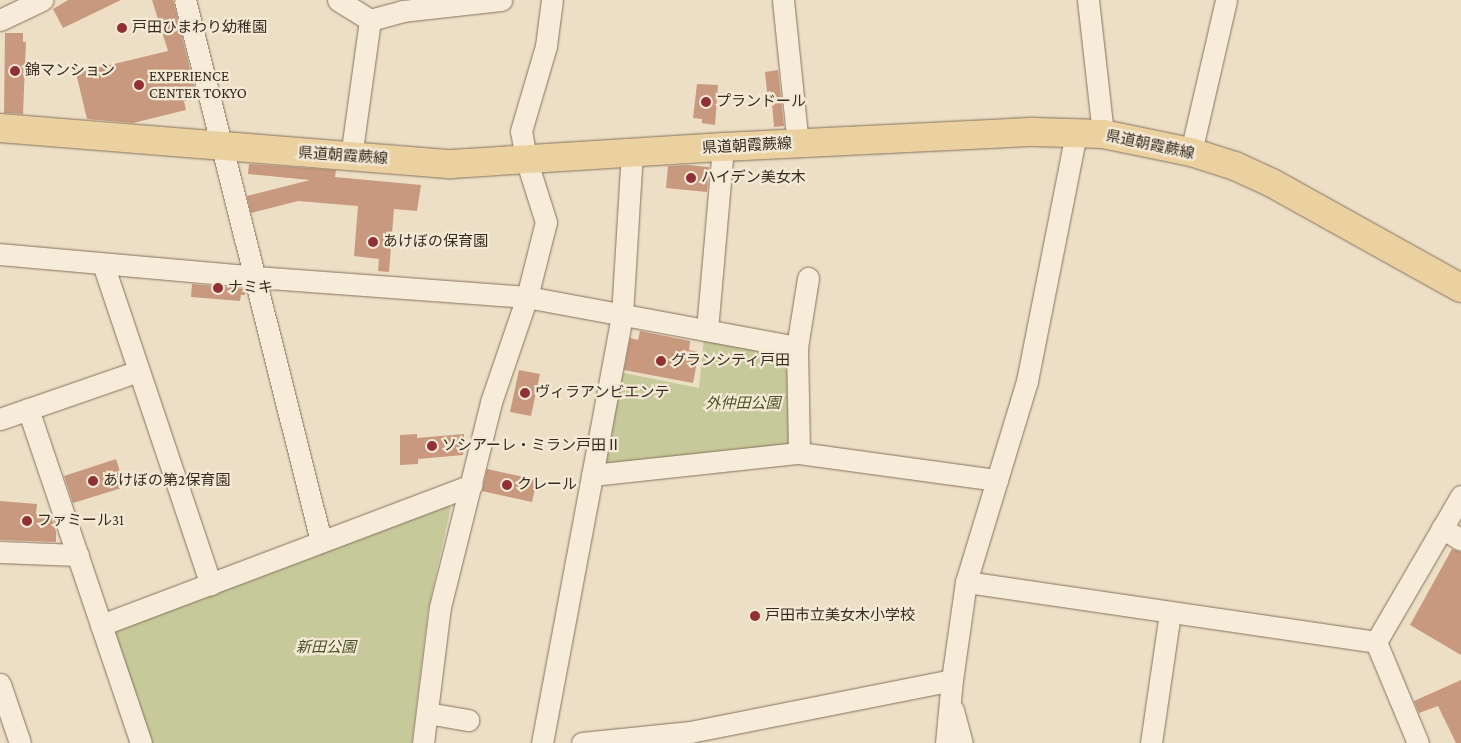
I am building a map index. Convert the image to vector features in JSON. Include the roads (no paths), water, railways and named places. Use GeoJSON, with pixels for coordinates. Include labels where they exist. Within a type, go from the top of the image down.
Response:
{"type":"FeatureCollection","features":[{"type":"Feature","properties":{"kind":"main road","name":"県道朝霞蕨線"},"geometry":{"type":"LineString","coordinates":[[0,128],[451,164],[722,147],[1034,132],[1103,134],[1191,152],[1235,166],[1272,183],[1461,288]]}},
{"type":"Feature","properties":{"kind":"street"},"geometry":{"type":"LineString","coordinates":[[0,20],[42,0]]}},
{"type":"Feature","properties":{"kind":"street"},"geometry":{"type":"LineString","coordinates":[[186,0],[322,541]]}},
{"type":"Feature","properties":{"kind":"street"},"geometry":{"type":"LineString","coordinates":[[338,0],[370,20]]}},
{"type":"Feature","properties":{"kind":"street"},"geometry":{"type":"LineString","coordinates":[[370,20],[403,5],[501,0]]}},
{"type":"Feature","properties":{"kind":"street"},"geometry":{"type":"LineString","coordinates":[[423,743],[440,607],[491,402],[527,297],[546,222],[526,159],[521,132],[546,46],[552,0]]}},
{"type":"Feature","properties":{"kind":"street"},"geometry":{"type":"LineString","coordinates":[[783,0],[798,144]]}},
{"type":"Feature","properties":{"kind":"street"},"geometry":{"type":"LineString","coordinates":[[1088,0],[1103,134]]}},
{"type":"Feature","properties":{"kind":"street"},"geometry":{"type":"LineString","coordinates":[[1191,152],[1226,0]]}},
{"type":"Feature","properties":{"kind":"street"},"geometry":{"type":"LineString","coordinates":[[351,157],[370,20]]}},
{"type":"Feature","properties":{"kind":"street"},"geometry":{"type":"LineString","coordinates":[[946,743],[951,690],[966,582],[1027,381],[1076,133]]}},
{"type":"Feature","properties":{"kind":"street"},"geometry":{"type":"LineString","coordinates":[[707,330],[722,147]]}},
{"type":"Feature","properties":{"kind":"street"},"geometry":{"type":"LineString","coordinates":[[542,743],[622,315],[632,153]]}},
{"type":"Feature","properties":{"kind":"street"},"geometry":{"type":"LineString","coordinates":[[0,254],[256,277],[527,297],[797,347]]}},
{"type":"Feature","properties":{"kind":"street"},"geometry":{"type":"LineString","coordinates":[[103,264],[211,584]]}},
{"type":"Feature","properties":{"kind":"street"},"geometry":{"type":"LineString","coordinates":[[799,453],[797,347],[808,278]]}},
{"type":"Feature","properties":{"kind":"street"},"geometry":{"type":"LineString","coordinates":[[0,419],[139,371]]}},
{"type":"Feature","properties":{"kind":"street"},"geometry":{"type":"LineString","coordinates":[[28,409],[141,743]]}},
{"type":"Feature","properties":{"kind":"street"},"geometry":{"type":"LineString","coordinates":[[592,475],[799,453],[997,480]]}},
{"type":"Feature","properties":{"kind":"street"},"geometry":{"type":"LineString","coordinates":[[101,625],[471,485]]}},
{"type":"Feature","properties":{"kind":"street"},"geometry":{"type":"LineString","coordinates":[[1376,642],[1461,496]]}},
{"type":"Feature","properties":{"kind":"street"},"geometry":{"type":"LineString","coordinates":[[1442,528],[1461,540]]}},
{"type":"Feature","properties":{"kind":"street"},"geometry":{"type":"LineString","coordinates":[[0,552],[78,555]]}},
{"type":"Feature","properties":{"kind":"street"},"geometry":{"type":"LineString","coordinates":[[966,582],[1376,642]]}},
{"type":"Feature","properties":{"kind":"street"},"geometry":{"type":"LineString","coordinates":[[1151,743],[1170,612]]}},
{"type":"Feature","properties":{"kind":"street"},"geometry":{"type":"LineString","coordinates":[[1376,642],[1418,743]]}},
{"type":"Feature","properties":{"kind":"street"},"geometry":{"type":"LineString","coordinates":[[0,684],[20,743]]}},
{"type":"Feature","properties":{"kind":"street"},"geometry":{"type":"LineString","coordinates":[[582,743],[691,737],[951,690]]}},
{"type":"Feature","properties":{"kind":"street"},"geometry":{"type":"LineString","coordinates":[[951,690],[962,743]]}},
{"type":"Feature","properties":{"kind":"street"},"geometry":{"type":"LineString","coordinates":[[426,713],[468,720]]}},
{"type":"Feature","properties":{"kind":"place","name":"戸田ひまわり幼稚園"},"geometry":{"type":"Point","coordinates":[122,28]}},
{"type":"Feature","properties":{"kind":"place","name":"錦マンション"},"geometry":{"type":"Point","coordinates":[15,71]}},
{"type":"Feature","properties":{"kind":"place","name":"EXPERIENCE CENTER TOKYO"},"geometry":{"type":"Point","coordinates":[139,85]}},
{"type":"Feature","properties":{"kind":"place","name":"プランドール"},"geometry":{"type":"Point","coordinates":[706,102]}},
{"type":"Feature","properties":{"kind":"place","name":"ハイデン美女木"},"geometry":{"type":"Point","coordinates":[691,178]}},
{"type":"Feature","properties":{"kind":"place","name":"あけぼの保育園"},"geometry":{"type":"Point","coordinates":[373,242]}},
{"type":"Feature","properties":{"kind":"place","name":"ナミキ"},"geometry":{"type":"Point","coordinates":[218,288]}},
{"type":"Feature","properties":{"kind":"place","name":"グランシティ戸田"},"geometry":{"type":"Point","coordinates":[661,361]}},
{"type":"Feature","properties":{"kind":"place","name":"ヴィラアンビエンテ"},"geometry":{"type":"Point","coordinates":[525,393]}},
{"type":"Feature","properties":{"kind":"place","name":"ソシアーレ・ミラン戸田Ⅱ"},"geometry":{"type":"Point","coordinates":[432,446]}},
{"type":"Feature","properties":{"kind":"place","name":"あけぼの第2保育園"},"geometry":{"type":"Point","coordinates":[93,481]}},
{"type":"Feature","properties":{"kind":"place","name":"クレール"},"geometry":{"type":"Point","coordinates":[507,485]}},
{"type":"Feature","properties":{"kind":"place","name":"ファミール31"},"geometry":{"type":"Point","coordinates":[27,521]}},
{"type":"Feature","properties":{"kind":"place","name":"戸田市立美女木小学校"},"geometry":{"type":"Point","coordinates":[755,616]}},
{"type":"Feature","properties":{"kind":"park label","name":"外仲田公園"},"geometry":{"type":"Point","coordinates":[743,404]}},
{"type":"Feature","properties":{"kind":"park label","name":"新田公園"},"geometry":{"type":"Point","coordinates":[326,648]}}]}
